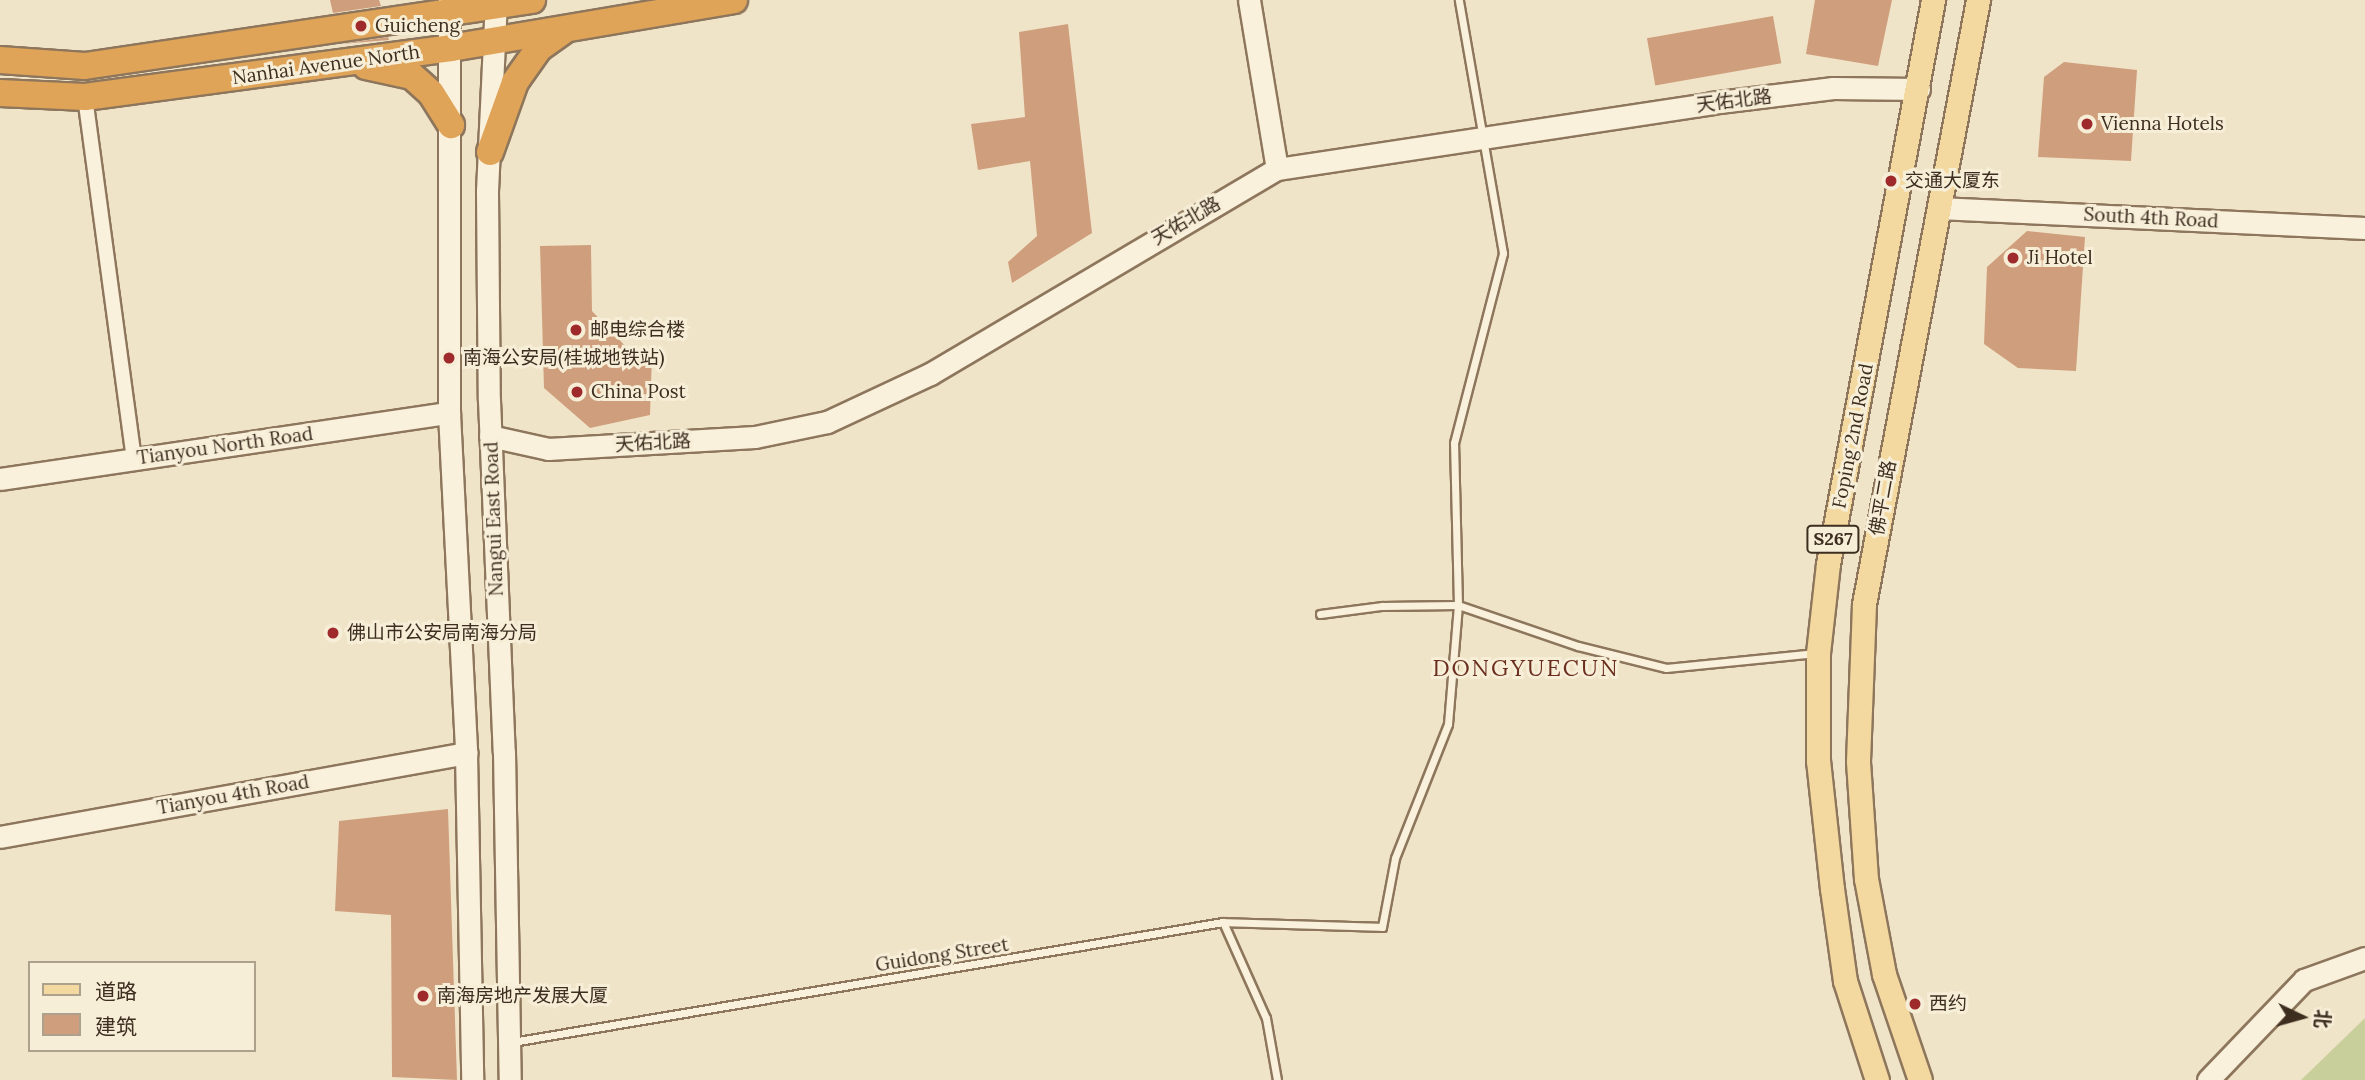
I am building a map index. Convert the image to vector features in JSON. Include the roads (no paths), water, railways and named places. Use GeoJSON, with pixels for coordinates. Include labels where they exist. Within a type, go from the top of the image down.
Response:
{"type":"FeatureCollection","features":[{"type":"Feature","properties":{"kind":"highway","name":"Nanhai Avenue North"},"geometry":{"type":"LineString","coordinates":[[0,60],[85,66],[449,7],[532,0]]}},
{"type":"Feature","properties":{"kind":"highway","name":"Nanhai Avenue North"},"geometry":{"type":"LineString","coordinates":[[0,93],[85,97],[451,48],[734,0]]}},
{"type":"Feature","properties":{"kind":"highway"},"geometry":{"type":"LineString","coordinates":[[490,152],[515,82],[539,48],[566,29]]}},
{"type":"Feature","properties":{"kind":"highway"},"geometry":{"type":"LineString","coordinates":[[326,65],[374,66],[412,76],[431,93],[451,125]]}},
{"type":"Feature","properties":{"kind":"main road","name":"Foping 2nd Road"},"geometry":{"type":"LineString","coordinates":[[1877,1080],[1845,981],[1832,889],[1818,761],[1818,653],[1828,564],[1919,89],[1933,0]]}},
{"type":"Feature","properties":{"kind":"main road","name":"佛平二路"},"geometry":{"type":"LineString","coordinates":[[1920,1080],[1881,961],[1866,879],[1858,761],[1864,604],[1978,0]]}},
{"type":"Feature","properties":{"kind":"street"},"geometry":{"type":"LineString","coordinates":[[1250,0],[1277,169]]}},
{"type":"Feature","properties":{"kind":"street","name":"Nangui East Road"},"geometry":{"type":"LineString","coordinates":[[496,3],[497,39],[490,152],[490,436],[510,1080]]}},
{"type":"Feature","properties":{"kind":"street","name":"Nangui East Road"},"geometry":{"type":"LineString","coordinates":[[449,7],[450,413],[466,753],[472,1080]]}},
{"type":"Feature","properties":{"kind":"street","name":"天佑北路"},"geometry":{"type":"LineString","coordinates":[[490,436],[548,449],[755,438],[827,422],[930,374],[1277,169],[1833,88],[1919,89]]}},
{"type":"Feature","properties":{"kind":"street"},"geometry":{"type":"LineString","coordinates":[[85,97],[134,459]]}},
{"type":"Feature","properties":{"kind":"street","name":"South 4th Road"},"geometry":{"type":"LineString","coordinates":[[1938,208],[2365,228]]}},
{"type":"Feature","properties":{"kind":"street","name":"Tianyou North Road"},"geometry":{"type":"LineString","coordinates":[[0,479],[450,413]]}},
{"type":"Feature","properties":{"kind":"street","name":"Tianyou 4th Road"},"geometry":{"type":"LineString","coordinates":[[0,837],[466,753]]}},
{"type":"Feature","properties":{"kind":"street"},"geometry":{"type":"LineString","coordinates":[[2208,1080],[2304,980],[2365,958]]}},
{"type":"Feature","properties":{"kind":"lane"},"geometry":{"type":"LineString","coordinates":[[1458,605],[1454,443],[1503,253],[1459,0]]}},
{"type":"Feature","properties":{"kind":"lane"},"geometry":{"type":"LineString","coordinates":[[1320,614],[1382,606],[1458,605],[1578,646],[1666,668],[1818,653]]}},
{"type":"Feature","properties":{"kind":"lane","name":"Guidong Street"},"geometry":{"type":"LineString","coordinates":[[509,1042],[1223,922],[1382,927],[1395,858],[1448,724],[1458,605]]}},
{"type":"Feature","properties":{"kind":"lane"},"geometry":{"type":"LineString","coordinates":[[1223,922],[1266,1018],[1277,1080]]}},
{"type":"Feature","properties":{"kind":"place","name":"Guicheng"},"geometry":{"type":"Point","coordinates":[361,26]}},
{"type":"Feature","properties":{"kind":"place","name":"Vienna Hotels"},"geometry":{"type":"Point","coordinates":[2087,124]}},
{"type":"Feature","properties":{"kind":"place","name":"交通大厦东"},"geometry":{"type":"Point","coordinates":[1891,181]}},
{"type":"Feature","properties":{"kind":"place","name":"Ji Hotel"},"geometry":{"type":"Point","coordinates":[2013,258]}},
{"type":"Feature","properties":{"kind":"place","name":"邮电综合楼"},"geometry":{"type":"Point","coordinates":[576,330]}},
{"type":"Feature","properties":{"kind":"place","name":"南海公安局(桂城地铁站)"},"geometry":{"type":"Point","coordinates":[449,358]}},
{"type":"Feature","properties":{"kind":"place","name":"China Post"},"geometry":{"type":"Point","coordinates":[577,392]}},
{"type":"Feature","properties":{"kind":"place","name":"佛山市公安局南海分局"},"geometry":{"type":"Point","coordinates":[333,633]}},
{"type":"Feature","properties":{"kind":"place","name":"南海房地产发展大厦"},"geometry":{"type":"Point","coordinates":[423,996]}},
{"type":"Feature","properties":{"kind":"place","name":"西约"},"geometry":{"type":"Point","coordinates":[1915,1004]}},
{"type":"Feature","properties":{"kind":"district","name":"DONGYUECUN"},"geometry":{"type":"Point","coordinates":[1526,668]}}]}
